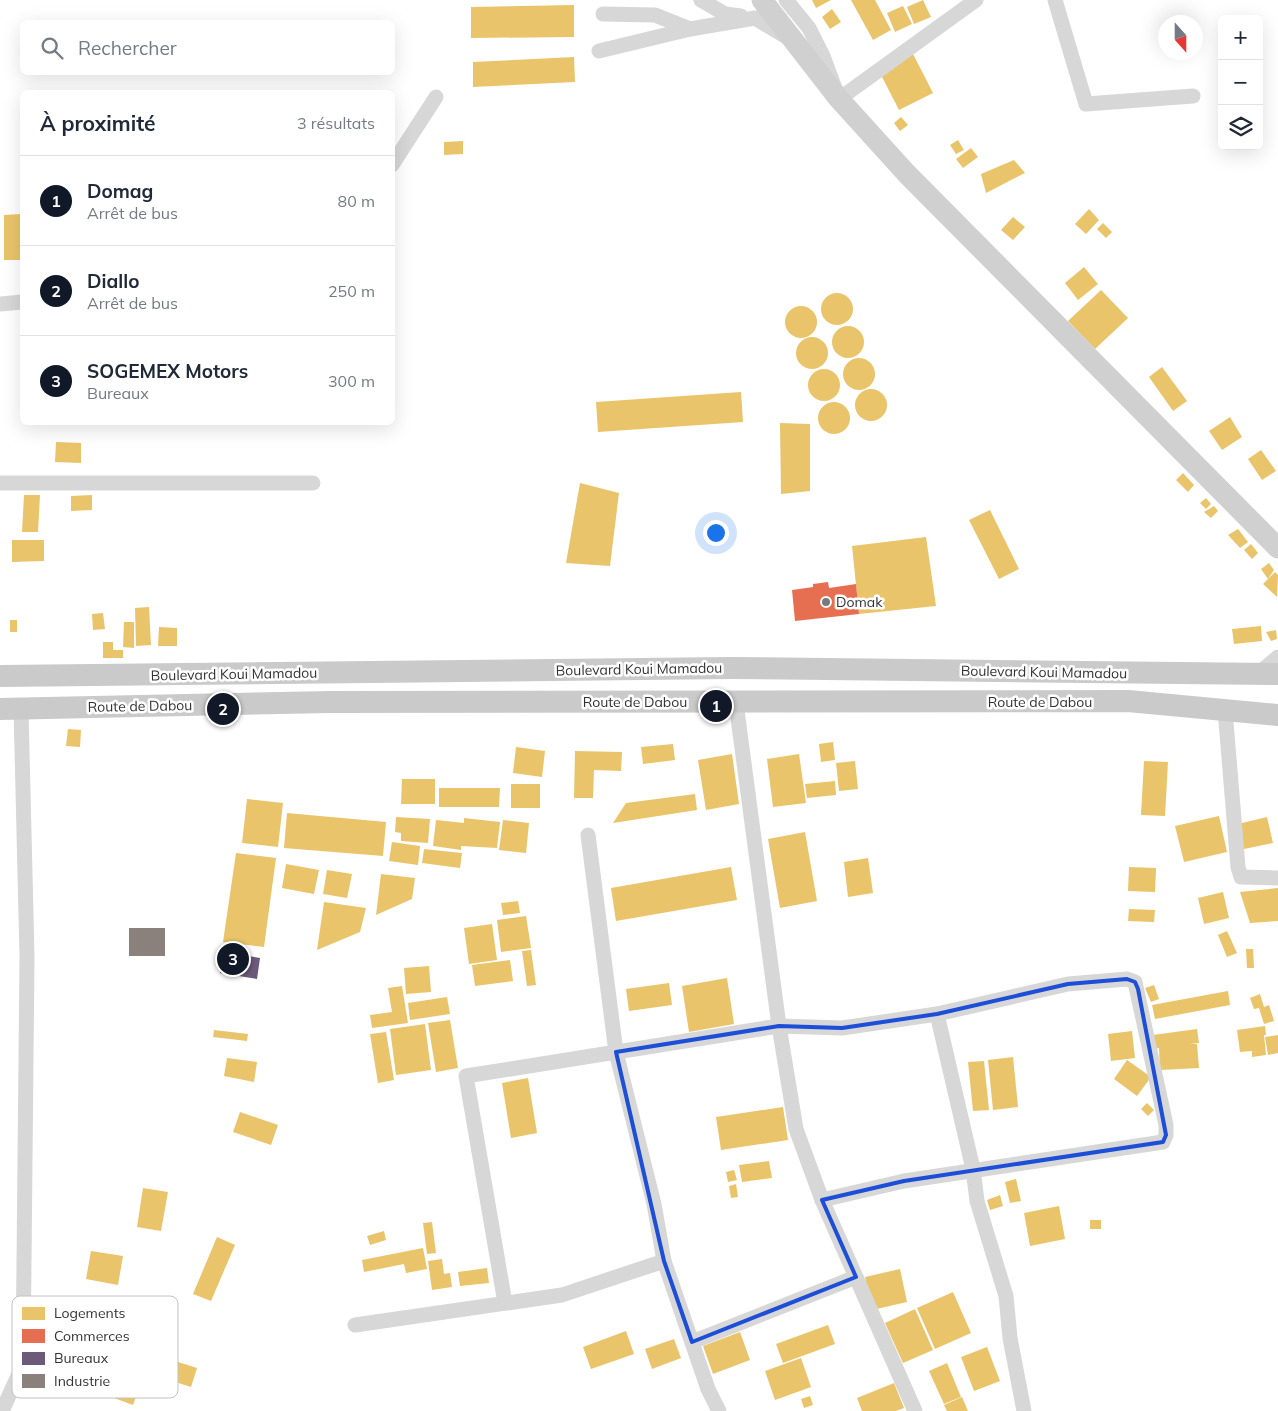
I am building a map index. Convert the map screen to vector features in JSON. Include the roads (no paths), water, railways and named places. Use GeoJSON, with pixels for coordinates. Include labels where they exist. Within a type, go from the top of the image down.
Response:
{"type":"FeatureCollection","features":[{"type":"Feature","properties":{"kind":"main road","name":"Boulevard Koui Mamadou"},"geometry":{"type":"LineString","coordinates":[[0,676],[730,668],[1268,674]]}},
{"type":"Feature","properties":{"kind":"main road","name":"Route de Dabou"},"geometry":{"type":"LineString","coordinates":[[10,709],[330,702],[736,703],[1128,701],[1278,715]]}},
{"type":"Feature","properties":{"kind":"street"},"geometry":{"type":"LineString","coordinates":[[701,0],[725,14],[758,9]]}},
{"type":"Feature","properties":{"kind":"street"},"geometry":{"type":"LineString","coordinates":[[786,0],[812,35],[823,56],[839,99]]}},
{"type":"Feature","properties":{"kind":"street"},"geometry":{"type":"LineString","coordinates":[[839,99],[976,0]]}},
{"type":"Feature","properties":{"kind":"street"},"geometry":{"type":"LineString","coordinates":[[1055,0],[1086,104],[1193,96]]}},
{"type":"Feature","properties":{"kind":"street"},"geometry":{"type":"LineString","coordinates":[[599,51],[690,29],[758,9]]}},
{"type":"Feature","properties":{"kind":"street"},"geometry":{"type":"LineString","coordinates":[[758,9],[791,39],[839,99],[907,174],[1278,548]]}},
{"type":"Feature","properties":{"kind":"street"},"geometry":{"type":"LineString","coordinates":[[603,14],[655,15],[690,29]]}},
{"type":"Feature","properties":{"kind":"street"},"geometry":{"type":"LineString","coordinates":[[395,161],[436,97]]}},
{"type":"Feature","properties":{"kind":"street"},"geometry":{"type":"LineString","coordinates":[[0,304],[20,302]]}},
{"type":"Feature","properties":{"kind":"street"},"geometry":{"type":"LineString","coordinates":[[0,483],[313,484]]}},
{"type":"Feature","properties":{"kind":"street"},"geometry":{"type":"LineString","coordinates":[[1268,674],[1278,656]]}},
{"type":"Feature","properties":{"kind":"street"},"geometry":{"type":"LineString","coordinates":[[736,703],[779,1026],[796,1129],[822,1200],[915,1411]]}},
{"type":"Feature","properties":{"kind":"street"},"geometry":{"type":"LineString","coordinates":[[10,709],[27,956],[24,1296]]}},
{"type":"Feature","properties":{"kind":"street"},"geometry":{"type":"LineString","coordinates":[[1226,710],[1239,872],[1241,877],[1246,879],[1278,878]]}},
{"type":"Feature","properties":{"kind":"street"},"geometry":{"type":"LineString","coordinates":[[588,835],[616,1052],[654,1204],[664,1261],[708,1389],[719,1411]]}},
{"type":"Feature","properties":{"kind":"street"},"geometry":{"type":"LineString","coordinates":[[505,1303],[466,1076],[779,1026],[842,1028],[937,1014],[1068,984],[1127,979],[1135,982],[1166,1125],[1166,1135],[1163,1142],[904,1180],[822,1200]]}},
{"type":"Feature","properties":{"kind":"street"},"geometry":{"type":"LineString","coordinates":[[937,1014],[973,1169],[977,1201],[1006,1296],[1010,1338],[1024,1411]]}},
{"type":"Feature","properties":{"kind":"street"},"geometry":{"type":"LineString","coordinates":[[355,1324],[562,1295],[664,1261]]}},
{"type":"Feature","properties":{"kind":"street"},"geometry":{"type":"LineString","coordinates":[[692,1342],[856,1277]]}},
{"type":"Feature","properties":{"kind":"street"},"geometry":{"type":"LineString","coordinates":[[2,1411],[12,1389]]}},
{"type":"Feature","properties":{"kind":"place","name":"Domak"},"geometry":{"type":"Point","coordinates":[826,602]}},
{"type":"Feature","properties":{"kind":"place","name":"Domag"},"geometry":{"type":"Point","coordinates":[716,706]}},
{"type":"Feature","properties":{"kind":"place","name":"Diallo"},"geometry":{"type":"Point","coordinates":[223,709]}},
{"type":"Feature","properties":{"kind":"place","name":"SOGEMEX Motors"},"geometry":{"type":"Point","coordinates":[233,959]}}]}
